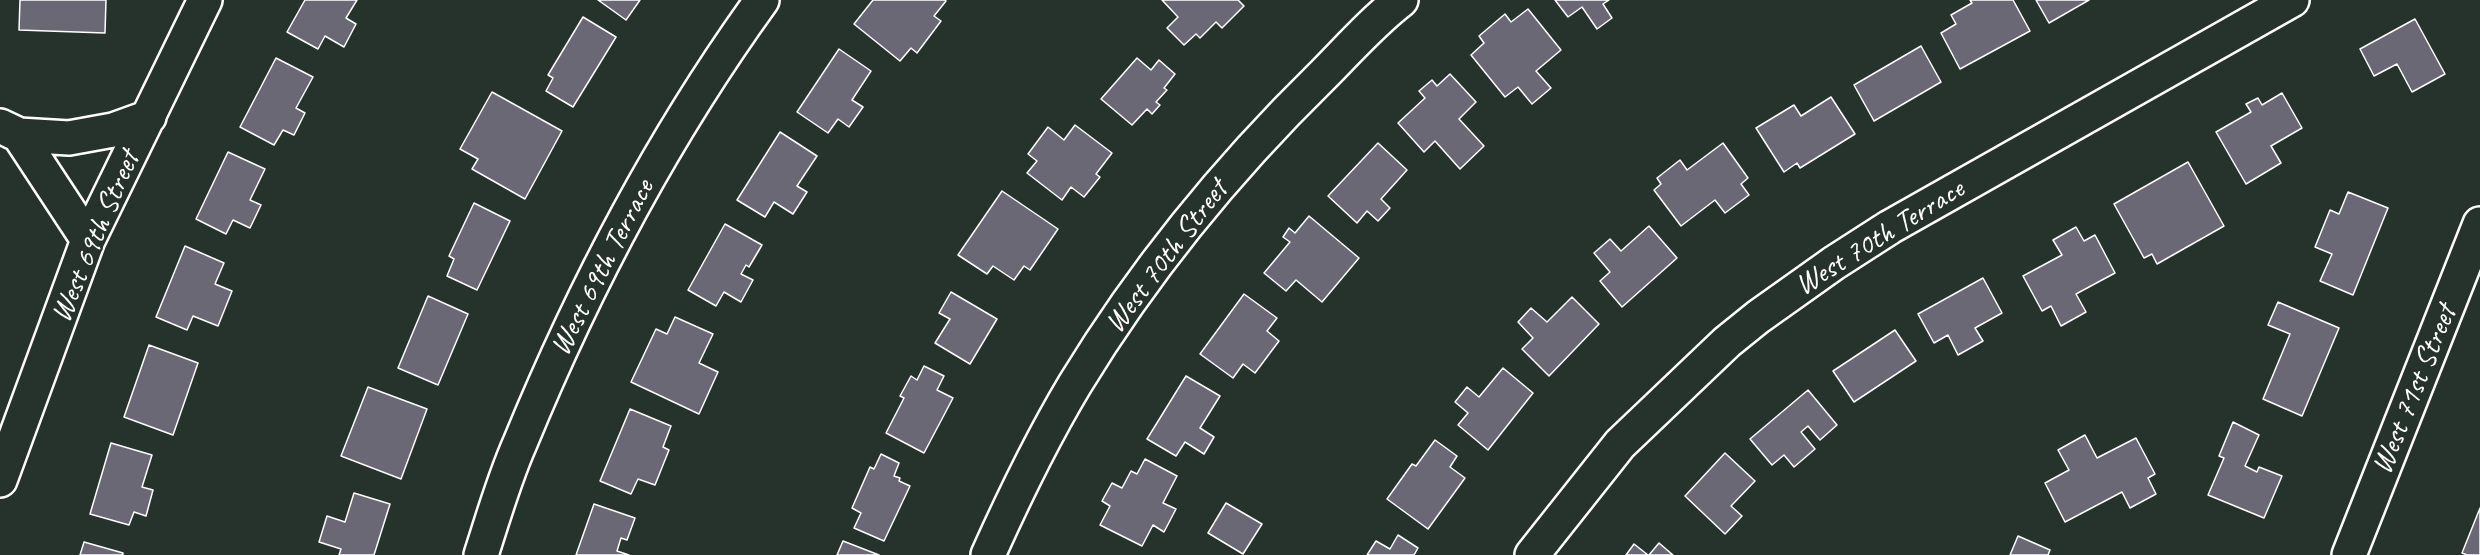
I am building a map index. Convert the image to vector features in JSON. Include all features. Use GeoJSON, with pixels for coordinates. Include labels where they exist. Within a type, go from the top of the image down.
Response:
{"type":"FeatureCollection","features":[{"type":"Feature","properties":{"kind":"street","name":"West 69th Street"},"geometry":{"type":"LineString","coordinates":[[0,480],[88,240],[205,0]]}},
{"type":"Feature","properties":{"kind":"street","name":"West 69th Terrace"},"geometry":{"type":"LineString","coordinates":[[481,555],[519,444],[596,274],[662,152],[762,0]]}},
{"type":"Feature","properties":{"kind":"street","name":"West 70th Street"},"geometry":{"type":"LineString","coordinates":[[988,555],[1018,489],[1075,385],[1143,282],[1218,187],[1280,117],[1401,0]]}},
{"type":"Feature","properties":{"kind":"street","name":"West 70th Terrace"},"geometry":{"type":"LineString","coordinates":[[1532,555],[1620,444],[1727,342],[1758,317],[1834,263],[1890,227],[2292,0]]}},
{"type":"Feature","properties":{"kind":"street"},"geometry":{"type":"LineString","coordinates":[[9,130],[69,138],[113,130],[149,117]]}},
{"type":"Feature","properties":{"kind":"street"},"geometry":{"type":"LineString","coordinates":[[9,130],[88,240]]}},
{"type":"Feature","properties":{"kind":"street","name":"West 71st Street"},"geometry":{"type":"LineString","coordinates":[[2349,555],[2480,224]]}},
{"type":"Feature","properties":{"kind":"building"},"geometry":{"type":"Polygon","coordinates":[[[20,0],[106,0],[105,33],[19,30],[20,0]]]}},
{"type":"Feature","properties":{"kind":"building"},"geometry":{"type":"Polygon","coordinates":[[[305,0],[357,0],[346,18],[356,24],[344,47],[325,36],[318,49],[287,32],[305,0]]]}},
{"type":"Feature","properties":{"kind":"building"},"geometry":{"type":"Polygon","coordinates":[[[598,0],[640,0],[626,20],[598,0]]]}},
{"type":"Feature","properties":{"kind":"building"},"geometry":{"type":"Polygon","coordinates":[[[873,0],[946,1],[934,16],[941,21],[917,53],[911,48],[900,61],[854,24],[873,0]]]}},
{"type":"Feature","properties":{"kind":"building"},"geometry":{"type":"Polygon","coordinates":[[[1162,0],[1238,0],[1244,6],[1222,28],[1216,22],[1200,38],[1196,34],[1184,45],[1167,28],[1178,17],[1162,0]]]}},
{"type":"Feature","properties":{"kind":"building"},"geometry":{"type":"Polygon","coordinates":[[[1555,0],[1609,0],[1603,4],[1612,18],[1597,29],[1582,7],[1568,17],[1555,0]]]}},
{"type":"Feature","properties":{"kind":"building"},"geometry":{"type":"Polygon","coordinates":[[[1970,0],[2013,0],[2030,31],[1960,69],[1941,33],[1956,24],[1951,15],[1972,3],[1970,0]]]}},
{"type":"Feature","properties":{"kind":"building"},"geometry":{"type":"Polygon","coordinates":[[[2036,0],[2089,0],[2049,23],[2036,0]]]}},
{"type":"Feature","properties":{"kind":"building"},"geometry":{"type":"Polygon","coordinates":[[[1528,9],[1561,50],[1536,71],[1551,88],[1532,104],[1518,87],[1505,97],[1471,55],[1484,43],[1479,36],[1505,14],[1511,22],[1528,9]]]}},
{"type":"Feature","properties":{"kind":"building"},"geometry":{"type":"Polygon","coordinates":[[[583,17],[616,37],[573,107],[546,91],[553,78],[548,75],[583,17]]]}},
{"type":"Feature","properties":{"kind":"building"},"geometry":{"type":"Polygon","coordinates":[[[2415,19],[2445,74],[2412,92],[2397,64],[2374,76],[2360,49],[2415,19]]]}},
{"type":"Feature","properties":{"kind":"building"},"geometry":{"type":"Polygon","coordinates":[[[1921,46],[1941,82],[1874,121],[1854,85],[1921,46]]]}},
{"type":"Feature","properties":{"kind":"building"},"geometry":{"type":"Polygon","coordinates":[[[839,49],[871,71],[852,100],[863,107],[849,127],[838,119],[828,133],[797,112],[839,49]]]}},
{"type":"Feature","properties":{"kind":"building"},"geometry":{"type":"Polygon","coordinates":[[[276,58],[313,77],[296,108],[305,113],[294,135],[283,130],[274,145],[240,127],[276,58]]]}},
{"type":"Feature","properties":{"kind":"building"},"geometry":{"type":"Polygon","coordinates":[[[1137,58],[1151,70],[1159,60],[1175,74],[1164,88],[1167,90],[1156,102],[1160,105],[1152,114],[1147,109],[1132,125],[1101,99],[1137,58]]]}},
{"type":"Feature","properties":{"kind":"building"},"geometry":{"type":"Polygon","coordinates":[[[1450,74],[1476,102],[1459,119],[1484,146],[1460,169],[1435,141],[1424,152],[1398,123],[1425,98],[1419,91],[1432,80],[1437,86],[1450,74]]]}},
{"type":"Feature","properties":{"kind":"building"},"geometry":{"type":"Polygon","coordinates":[[[492,92],[562,131],[525,199],[472,169],[478,159],[460,149],[492,92]]]}},
{"type":"Feature","properties":{"kind":"building"},"geometry":{"type":"Polygon","coordinates":[[[2282,93],[2302,128],[2271,146],[2281,163],[2246,184],[2216,132],[2251,112],[2246,104],[2258,98],[2262,105],[2282,93]]]}},
{"type":"Feature","properties":{"kind":"building"},"geometry":{"type":"Polygon","coordinates":[[[1831,97],[1855,134],[1800,168],[1797,163],[1784,172],[1756,128],[1794,105],[1801,116],[1831,97]]]}},
{"type":"Feature","properties":{"kind":"building"},"geometry":{"type":"Polygon","coordinates":[[[1075,125],[1112,153],[1096,174],[1100,177],[1084,197],[1071,187],[1062,200],[1027,173],[1037,161],[1028,154],[1048,127],[1064,140],[1075,125]]]}},
{"type":"Feature","properties":{"kind":"building"},"geometry":{"type":"Polygon","coordinates":[[[780,132],[817,156],[797,186],[807,192],[793,214],[774,202],[765,217],[737,200],[780,132]]]}},
{"type":"Feature","properties":{"kind":"building"},"geometry":{"type":"Polygon","coordinates":[[[1378,143],[1407,170],[1381,199],[1390,208],[1378,221],[1367,211],[1357,223],[1328,196],[1378,143]]]}},
{"type":"Feature","properties":{"kind":"building"},"geometry":{"type":"Polygon","coordinates":[[[1723,143],[1748,178],[1741,184],[1749,195],[1725,213],[1715,200],[1681,226],[1654,190],[1661,184],[1657,178],[1680,160],[1687,170],[1723,143]]]}},
{"type":"Feature","properties":{"kind":"building"},"geometry":{"type":"Polygon","coordinates":[[[228,152],[265,169],[250,200],[261,205],[250,228],[233,220],[226,234],[196,219],[228,152]]]}},
{"type":"Feature","properties":{"kind":"building"},"geometry":{"type":"Polygon","coordinates":[[[2188,162],[2224,226],[2157,264],[2152,254],[2144,258],[2114,204],[2188,162]]]}},
{"type":"Feature","properties":{"kind":"building"},"geometry":{"type":"Polygon","coordinates":[[[1002,191],[1058,229],[1030,270],[1024,266],[1014,280],[993,266],[987,274],[958,255],[1002,191]]]}},
{"type":"Feature","properties":{"kind":"building"},"geometry":{"type":"Polygon","coordinates":[[[2348,192],[2388,208],[2353,295],[2320,281],[2332,254],[2315,247],[2330,210],[2339,214],[2348,192]]]}},
{"type":"Feature","properties":{"kind":"building"},"geometry":{"type":"Polygon","coordinates":[[[474,203],[510,221],[477,290],[447,276],[454,259],[449,256],[474,203]]]}},
{"type":"Feature","properties":{"kind":"building"},"geometry":{"type":"Polygon","coordinates":[[[1309,216],[1359,258],[1322,302],[1296,280],[1286,291],[1264,273],[1290,242],[1283,237],[1289,228],[1295,233],[1309,216]]]}},
{"type":"Feature","properties":{"kind":"building"},"geometry":{"type":"Polygon","coordinates":[[[725,224],[762,245],[749,267],[746,265],[741,274],[753,280],[741,302],[724,292],[716,306],[688,290],[725,224]]]}},
{"type":"Feature","properties":{"kind":"building"},"geometry":{"type":"Polygon","coordinates":[[[1649,226],[1677,258],[1622,307],[1600,281],[1610,272],[1594,253],[1610,239],[1621,251],[1649,226]]]}},
{"type":"Feature","properties":{"kind":"building"},"geometry":{"type":"Polygon","coordinates":[[[2076,227],[2084,241],[2095,235],[2115,273],[2076,294],[2086,312],[2061,326],[2051,306],[2042,311],[2023,276],[2062,255],[2053,240],[2076,227]]]}},
{"type":"Feature","properties":{"kind":"building"},"geometry":{"type":"Polygon","coordinates":[[[185,246],[224,263],[215,284],[232,291],[218,326],[193,316],[187,330],[156,317],[185,246]]]}},
{"type":"Feature","properties":{"kind":"building"},"geometry":{"type":"Polygon","coordinates":[[[1983,278],[2002,313],[1975,328],[1983,341],[1958,355],[1948,335],[1934,343],[1918,314],[1983,278]]]}},
{"type":"Feature","properties":{"kind":"building"},"geometry":{"type":"Polygon","coordinates":[[[951,292],[997,319],[970,364],[935,343],[950,319],[939,313],[951,292]]]}},
{"type":"Feature","properties":{"kind":"building"},"geometry":{"type":"Polygon","coordinates":[[[1244,294],[1277,318],[1267,331],[1279,341],[1255,373],[1243,364],[1233,378],[1200,354],[1244,294]]]}},
{"type":"Feature","properties":{"kind":"building"},"geometry":{"type":"Polygon","coordinates":[[[428,296],[468,314],[438,385],[398,368],[428,296]]]}},
{"type":"Feature","properties":{"kind":"building"},"geometry":{"type":"Polygon","coordinates":[[[1572,297],[1599,324],[1549,376],[1522,349],[1533,338],[1518,322],[1531,308],[1547,322],[1572,297]]]}},
{"type":"Feature","properties":{"kind":"building"},"geometry":{"type":"Polygon","coordinates":[[[2278,302],[2339,328],[2302,416],[2263,399],[2290,334],[2268,325],[2278,302]]]}},
{"type":"Feature","properties":{"kind":"building"},"geometry":{"type":"Polygon","coordinates":[[[675,317],[713,334],[699,363],[718,372],[699,414],[631,382],[656,329],[667,334],[675,317]]]}},
{"type":"Feature","properties":{"kind":"building"},"geometry":{"type":"Polygon","coordinates":[[[1895,330],[1916,361],[1854,402],[1833,371],[1895,330]]]}},
{"type":"Feature","properties":{"kind":"building"},"geometry":{"type":"Polygon","coordinates":[[[149,345],[198,363],[173,435],[124,417],[149,345]]]}},
{"type":"Feature","properties":{"kind":"building"},"geometry":{"type":"Polygon","coordinates":[[[924,366],[944,376],[937,390],[953,398],[924,453],[886,433],[904,398],[900,396],[911,376],[917,380],[924,366]]]}},
{"type":"Feature","properties":{"kind":"building"},"geometry":{"type":"Polygon","coordinates":[[[1503,368],[1533,393],[1488,450],[1458,425],[1468,413],[1455,402],[1467,387],[1479,397],[1503,368]]]}},
{"type":"Feature","properties":{"kind":"building"},"geometry":{"type":"Polygon","coordinates":[[[1186,376],[1220,396],[1200,428],[1214,437],[1204,454],[1185,442],[1176,456],[1147,439],[1186,376]]]}},
{"type":"Feature","properties":{"kind":"building"},"geometry":{"type":"Polygon","coordinates":[[[368,387],[427,409],[401,479],[341,456],[368,387]]]}},
{"type":"Feature","properties":{"kind":"building"},"geometry":{"type":"Polygon","coordinates":[[[1808,390],[1837,425],[1820,440],[1808,426],[1801,432],[1815,449],[1794,467],[1784,455],[1772,465],[1750,439],[1808,390]]]}},
{"type":"Feature","properties":{"kind":"building"},"geometry":{"type":"Polygon","coordinates":[[[630,409],[671,426],[663,447],[669,450],[655,485],[638,479],[631,494],[600,481],[630,409]]]}},
{"type":"Feature","properties":{"kind":"building"},"geometry":{"type":"Polygon","coordinates":[[[2233,422],[2259,435],[2245,466],[2257,472],[2259,467],[2282,476],[2264,518],[2208,495],[2224,458],[2219,456],[2233,422]]]}},
{"type":"Feature","properties":{"kind":"building"},"geometry":{"type":"Polygon","coordinates":[[[2085,435],[2097,458],[2136,438],[2155,474],[2148,478],[2156,494],[2130,508],[2122,492],[2065,522],[2045,483],[2069,470],[2058,450],[2085,435]]]}},
{"type":"Feature","properties":{"kind":"building"},"geometry":{"type":"Polygon","coordinates":[[[1435,440],[1457,456],[1450,467],[1465,478],[1428,529],[1387,499],[1412,464],[1416,466],[1435,440]]]}},
{"type":"Feature","properties":{"kind":"building"},"geometry":{"type":"Polygon","coordinates":[[[111,443],[152,455],[142,487],[153,490],[146,516],[134,512],[129,525],[90,514],[111,443]]]}},
{"type":"Feature","properties":{"kind":"building"},"geometry":{"type":"Polygon","coordinates":[[[1725,453],[1755,481],[1731,506],[1742,516],[1725,534],[1685,496],[1725,453]]]}},
{"type":"Feature","properties":{"kind":"building"},"geometry":{"type":"Polygon","coordinates":[[[881,454],[899,463],[894,476],[910,486],[884,541],[854,528],[861,513],[852,508],[870,467],[874,469],[881,454]]]}},
{"type":"Feature","properties":{"kind":"building"},"geometry":{"type":"Polygon","coordinates":[[[1145,459],[1177,476],[1163,503],[1176,509],[1164,532],[1153,525],[1142,546],[1100,525],[1110,506],[1102,501],[1112,483],[1122,488],[1131,471],[1137,474],[1145,459]]]}},
{"type":"Feature","properties":{"kind":"building"},"geometry":{"type":"Polygon","coordinates":[[[354,493],[390,504],[374,555],[339,555],[341,549],[319,542],[327,516],[345,522],[354,493]]]}},
{"type":"Feature","properties":{"kind":"building"},"geometry":{"type":"Polygon","coordinates":[[[1226,503],[1262,524],[1243,554],[1208,533],[1226,503]]]}},
{"type":"Feature","properties":{"kind":"building"},"geometry":{"type":"Polygon","coordinates":[[[594,504],[635,518],[627,540],[621,538],[617,551],[629,555],[576,555],[594,504]]]}},
{"type":"Feature","properties":{"kind":"building"},"geometry":{"type":"Polygon","coordinates":[[[2480,508],[2480,555],[2467,555],[2462,553],[2480,508]]]}},
{"type":"Feature","properties":{"kind":"building"},"geometry":{"type":"Polygon","coordinates":[[[1398,535],[1418,548],[1414,555],[1367,555],[1376,541],[1390,549],[1398,535]]]}},
{"type":"Feature","properties":{"kind":"building"},"geometry":{"type":"Polygon","coordinates":[[[2018,536],[2050,550],[2048,555],[2010,555],[2018,536]]]}},
{"type":"Feature","properties":{"kind":"building"},"geometry":{"type":"Polygon","coordinates":[[[843,541],[879,555],[837,555],[843,541]]]}},
{"type":"Feature","properties":{"kind":"building"},"geometry":{"type":"Polygon","coordinates":[[[84,542],[123,553],[123,555],[80,555],[84,542]]]}},
{"type":"Feature","properties":{"kind":"building"},"geometry":{"type":"Polygon","coordinates":[[[1659,543],[1673,555],[1649,555],[1659,543]]]}},
{"type":"Feature","properties":{"kind":"building"},"geometry":{"type":"Polygon","coordinates":[[[1634,544],[1648,555],[1626,555],[1634,544]]]}}]}
